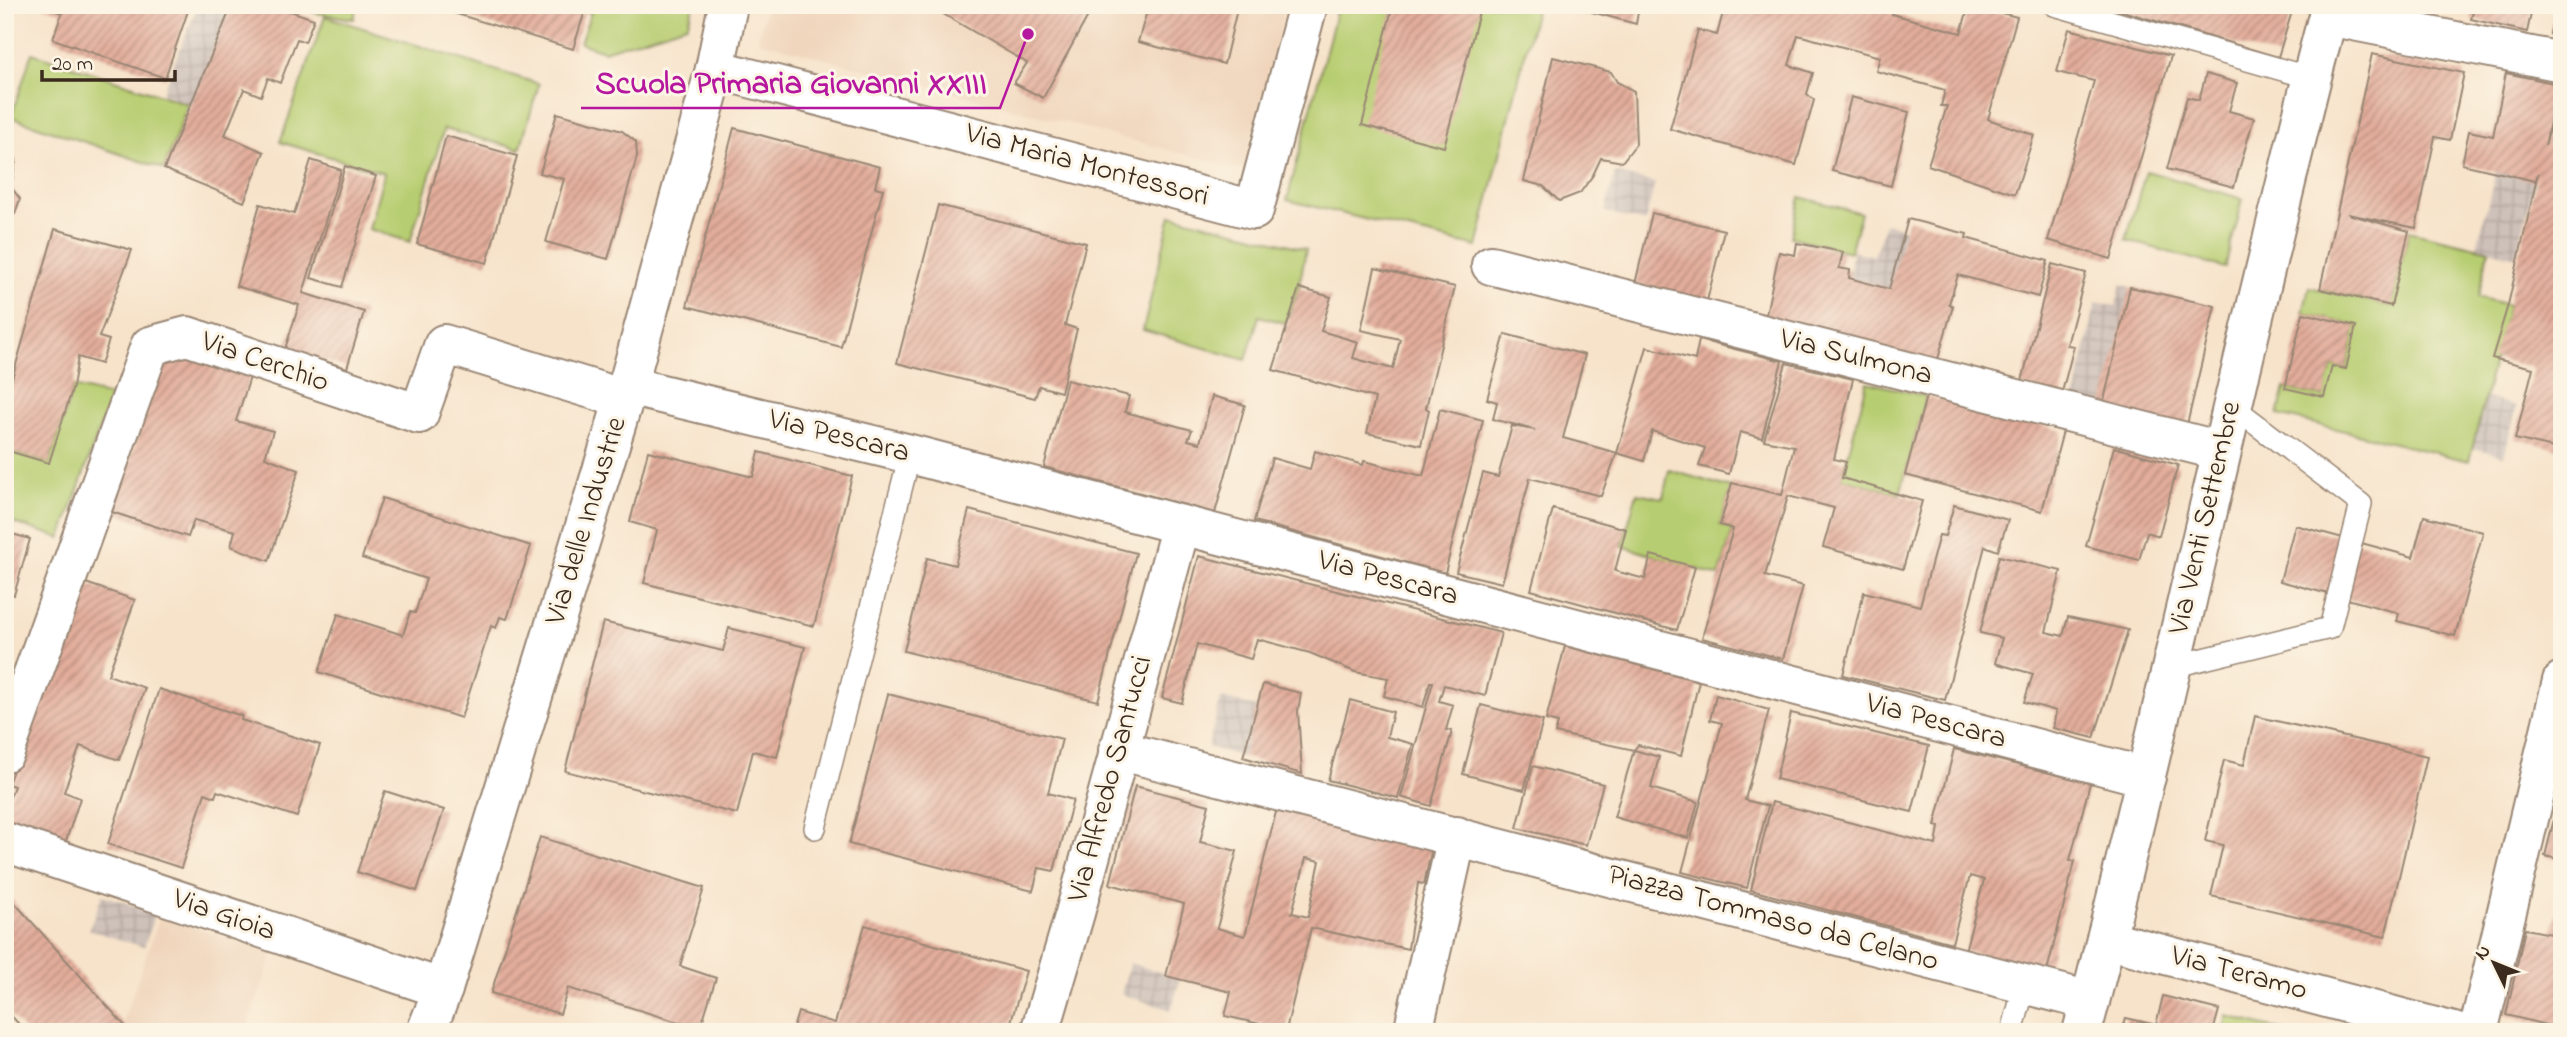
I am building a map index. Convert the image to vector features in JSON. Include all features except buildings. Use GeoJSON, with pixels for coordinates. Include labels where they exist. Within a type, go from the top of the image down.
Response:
{"type":"FeatureCollection","features":[{"type":"Feature","properties":{"kind":"street","name":"Via delle Industrie"},"geometry":{"type":"LineString","coordinates":[[432,1030],[626,392],[715,69],[727,5]]}},
{"type":"Feature","properties":{"kind":"street","name":"Via Maria Montessori"},"geometry":{"type":"LineString","coordinates":[[715,69],[1254,209],[1308,5]]}},
{"type":"Feature","properties":{"kind":"street","name":"Via Venti Settembre"},"geometry":{"type":"LineString","coordinates":[[2086,1017],[2147,777],[2221,451],[2311,78],[2330,11]]}},
{"type":"Feature","properties":{"kind":"street"},"geometry":{"type":"LineString","coordinates":[[2330,11],[2562,62]]}},
{"type":"Feature","properties":{"kind":"street","name":"Via Sulmona"},"geometry":{"type":"LineString","coordinates":[[1491,265],[2221,451]]}},
{"type":"Feature","properties":{"kind":"street","name":"Via Cerchio"},"geometry":{"type":"LineString","coordinates":[[5,752],[150,346],[187,337],[419,414],[444,344],[626,392]]}},
{"type":"Feature","properties":{"kind":"street","name":"Via Pescara"},"geometry":{"type":"LineString","coordinates":[[626,392],[910,454],[2147,777]]}},
{"type":"Feature","properties":{"kind":"street","name":"Via Alfredo Santucci"},"geometry":{"type":"LineString","coordinates":[[1040,1032],[1181,525]]}},
{"type":"Feature","properties":{"kind":"street"},"geometry":{"type":"LineString","coordinates":[[2478,1032],[2551,773],[2562,681]]}},
{"type":"Feature","properties":{"kind":"street","name":"Piazza Tommaso da Celano"},"geometry":{"type":"LineString","coordinates":[[1118,750],[2025,984],[2086,1017]]}},
{"type":"Feature","properties":{"kind":"street"},"geometry":{"type":"LineString","coordinates":[[1413,1032],[1457,836]]}},
{"type":"Feature","properties":{"kind":"street","name":"Via Gioia"},"geometry":{"type":"LineString","coordinates":[[5,842],[443,989]]}},
{"type":"Feature","properties":{"kind":"street","name":"Via Teramo"},"geometry":{"type":"LineString","coordinates":[[2106,939],[2454,1032]]}},
{"type":"Feature","properties":{"kind":"lane"},"geometry":{"type":"LineString","coordinates":[[2054,5],[2311,78]]}},
{"type":"Feature","properties":{"kind":"lane"},"geometry":{"type":"LineString","coordinates":[[2171,667],[2330,628],[2361,504],[2232,407]]}},
{"type":"Feature","properties":{"kind":"lane"},"geometry":{"type":"LineString","coordinates":[[816,828],[910,454]]}},
{"type":"Feature","properties":{"kind":"lane"},"geometry":{"type":"LineString","coordinates":[[2012,1032],[2025,984]]}},
{"type":"Feature","properties":{"kind":"shaded area"},"geometry":{"type":"Polygon","coordinates":[[[198,5],[232,5],[192,105],[162,93],[198,5]]]}},
{"type":"Feature","properties":{"kind":"shaded area"},"geometry":{"type":"Polygon","coordinates":[[[767,5],[1286,5],[1243,170],[758,41],[767,5]]]}},
{"type":"Feature","properties":{"kind":"shaded area"},"geometry":{"type":"Polygon","coordinates":[[[2496,171],[2535,181],[2516,257],[2477,247],[2496,171]]]}},
{"type":"Feature","properties":{"kind":"shaded area"},"geometry":{"type":"Polygon","coordinates":[[[1615,173],[1655,183],[1645,222],[1605,212],[1615,173]]]}},
{"type":"Feature","properties":{"kind":"shaded area"},"geometry":{"type":"Polygon","coordinates":[[[1885,223],[1905,228],[1889,289],[1849,278],[1852,251],[1874,256],[1885,223]]]}},
{"type":"Feature","properties":{"kind":"shaded area"},"geometry":{"type":"Polygon","coordinates":[[[2121,284],[2130,287],[2102,409],[2074,402],[2096,302],[2116,306],[2121,284]]]}},
{"type":"Feature","properties":{"kind":"shaded area"},"geometry":{"type":"Polygon","coordinates":[[[2483,397],[2517,406],[2504,456],[2470,447],[2483,397]]]}},
{"type":"Feature","properties":{"kind":"shaded area"},"geometry":{"type":"Polygon","coordinates":[[[1221,698],[1257,707],[1243,757],[1208,747],[1221,698]]]}},
{"type":"Feature","properties":{"kind":"shaded area"},"geometry":{"type":"Polygon","coordinates":[[[102,895],[155,913],[144,947],[89,930],[102,895]]]}},
{"type":"Feature","properties":{"kind":"shaded area"},"geometry":{"type":"Polygon","coordinates":[[[160,916],[274,953],[245,1032],[125,1032],[128,1029],[123,1021],[160,916]]]}},
{"type":"Feature","properties":{"kind":"shaded area"},"geometry":{"type":"Polygon","coordinates":[[[1130,963],[1180,979],[1171,1010],[1121,994],[1130,963]]]}},
{"type":"Feature","properties":{"kind":"green space"},"geometry":{"type":"Polygon","coordinates":[[[295,5],[357,5],[354,19],[316,13],[295,5]]]}},
{"type":"Feature","properties":{"kind":"green space"},"geometry":{"type":"Polygon","coordinates":[[[569,5],[694,5],[687,25],[604,51],[580,43],[591,12],[567,9],[569,5]]]}},
{"type":"Feature","properties":{"kind":"green space"},"geometry":{"type":"Polygon","coordinates":[[[1338,5],[1537,5],[1477,247],[1287,200],[1338,5]]]}},
{"type":"Feature","properties":{"kind":"green space"},"geometry":{"type":"Polygon","coordinates":[[[325,16],[539,84],[520,149],[444,129],[410,242],[369,229],[384,173],[280,142],[325,16]]]}},
{"type":"Feature","properties":{"kind":"green space"},"geometry":{"type":"Polygon","coordinates":[[[32,53],[188,104],[164,169],[11,117],[32,53]]]}},
{"type":"Feature","properties":{"kind":"green space"},"geometry":{"type":"Polygon","coordinates":[[[2146,171],[2243,199],[2225,268],[2126,240],[2146,171]]]}},
{"type":"Feature","properties":{"kind":"green space"},"geometry":{"type":"Polygon","coordinates":[[[1800,197],[1861,213],[1850,252],[1791,237],[1800,197]]]}},
{"type":"Feature","properties":{"kind":"green space"},"geometry":{"type":"Polygon","coordinates":[[[1171,215],[1306,249],[1299,288],[1285,323],[1259,316],[1246,360],[1143,330],[1171,215]]]}},
{"type":"Feature","properties":{"kind":"green space"},"geometry":{"type":"Polygon","coordinates":[[[2409,231],[2489,250],[2478,297],[2508,305],[2469,461],[2278,415],[2285,388],[2323,397],[2332,366],[2346,369],[2356,326],[2303,313],[2309,287],[2391,306],[2409,231]]]}},
{"type":"Feature","properties":{"kind":"green space"},"geometry":{"type":"Polygon","coordinates":[[[1867,382],[1926,396],[1900,494],[1842,478],[1867,382]]]}},
{"type":"Feature","properties":{"kind":"green space"},"geometry":{"type":"Polygon","coordinates":[[[73,387],[111,396],[61,538],[5,520],[5,450],[49,463],[73,387]]]}},
{"type":"Feature","properties":{"kind":"green space"},"geometry":{"type":"Polygon","coordinates":[[[1669,470],[1731,488],[1720,525],[1733,529],[1719,576],[1622,546],[1637,493],[1663,498],[1669,470]]]}},
{"type":"Feature","properties":{"kind":"green space"},"geometry":{"type":"Polygon","coordinates":[[[2227,1016],[2288,1032],[2223,1032],[2227,1016]]]}},
{"type":"Feature","properties":{"kind":"place","name":"Scuola Primaria Giovanni XXIII"},"geometry":{"type":"Point","coordinates":[1028,34]}}]}
